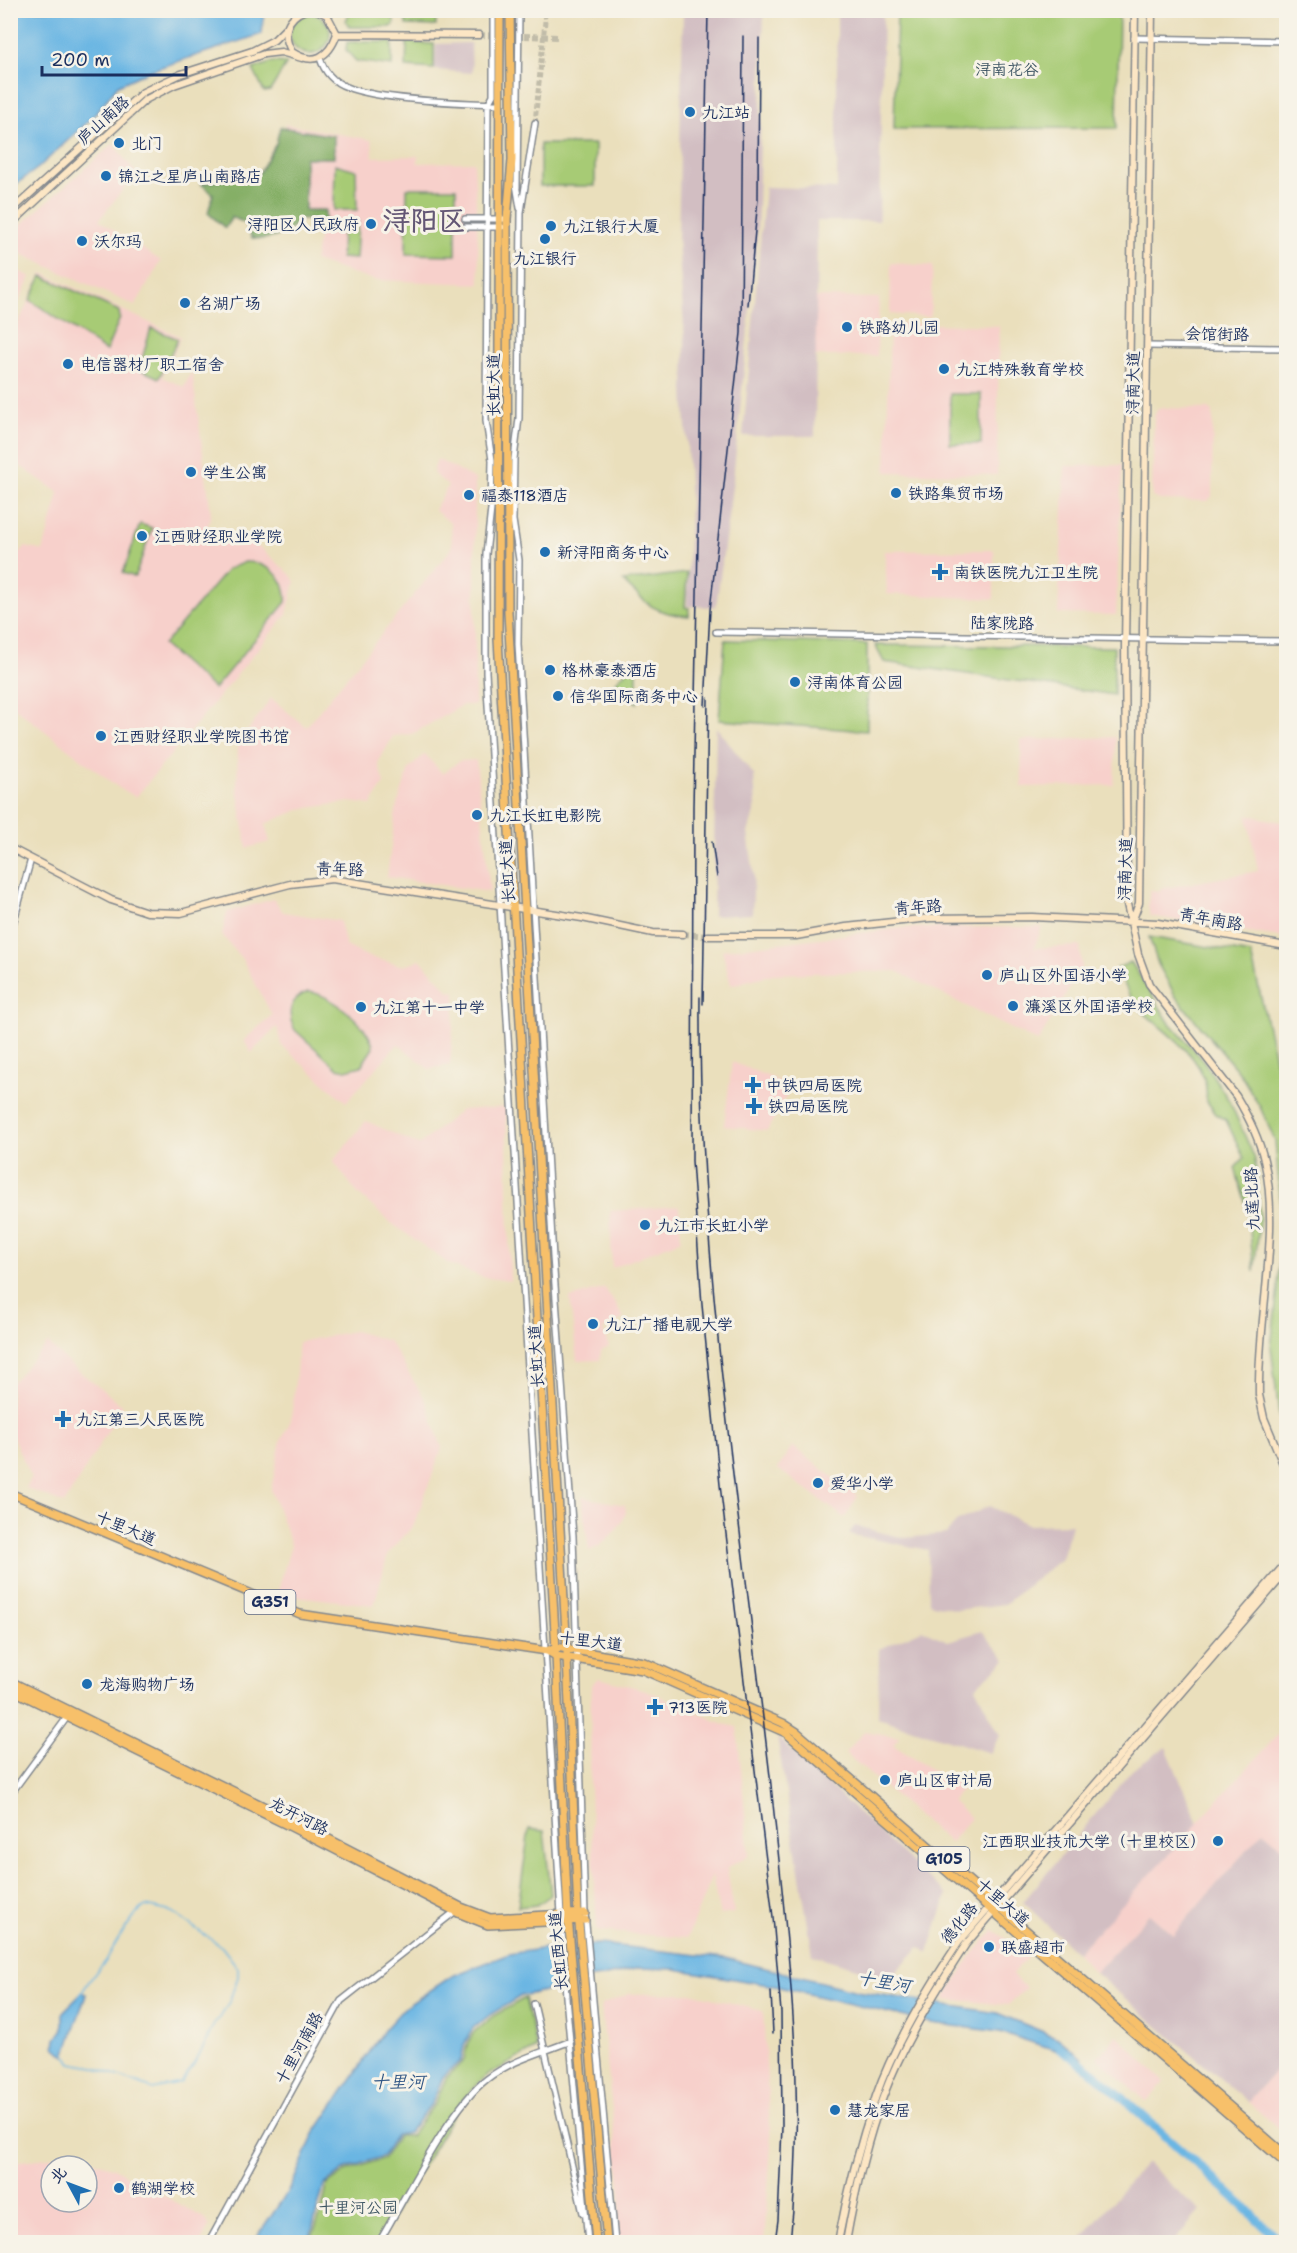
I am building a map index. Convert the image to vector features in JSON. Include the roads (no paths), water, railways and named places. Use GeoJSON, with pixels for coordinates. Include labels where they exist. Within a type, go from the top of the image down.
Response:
{"type":"FeatureCollection","features":[{"type":"Feature","properties":{"kind":"main road","name":"庐山南路"},"geometry":{"type":"LineString","coordinates":[[10,212],[143,92],[181,74],[252,51],[274,40],[294,16],[305,10]]}},
{"type":"Feature","properties":{"kind":"main road","name":"长虹大道"},"geometry":{"type":"LineString","coordinates":[[500,10],[499,104],[503,223],[507,600],[567,1658]]}},
{"type":"Feature","properties":{"kind":"main road","name":"长虹大道"},"geometry":{"type":"LineString","coordinates":[[510,10],[512,160],[503,223],[498,639],[556,1656]]}},
{"type":"Feature","properties":{"kind":"main road","name":"浔南大道"},"geometry":{"type":"LineString","coordinates":[[1131,922],[1127,904],[1125,639],[1135,10]]}},
{"type":"Feature","properties":{"kind":"main road","name":"浔南大道"},"geometry":{"type":"LineString","coordinates":[[1131,922],[1139,903],[1152,10]]}},
{"type":"Feature","properties":{"kind":"main road"},"geometry":{"type":"LineString","coordinates":[[318,11],[327,15],[337,34],[331,49],[320,58]]}},
{"type":"Feature","properties":{"kind":"main road"},"geometry":{"type":"LineString","coordinates":[[286,28],[287,43],[292,52],[302,58]]}},
{"type":"Feature","properties":{"kind":"main road"},"geometry":{"type":"LineString","coordinates":[[337,34],[479,35]]}},
{"type":"Feature","properties":{"kind":"main road","name":"庐山南路"},"geometry":{"type":"LineString","coordinates":[[10,225],[145,100],[174,85],[264,54],[281,52],[302,58],[320,58]]}},
{"type":"Feature","properties":{"kind":"main road","name":"青年路"},"geometry":{"type":"LineString","coordinates":[[10,848],[111,900],[147,912],[181,913],[290,884],[332,879],[534,910],[653,933],[683,934]]}},
{"type":"Feature","properties":{"kind":"main road","name":"青年路"},"geometry":{"type":"LineString","coordinates":[[708,936],[796,936],[846,927],[930,918],[1032,917],[1131,922]]}},
{"type":"Feature","properties":{"kind":"main road","name":"青年南路"},"geometry":{"type":"LineString","coordinates":[[1131,922],[1158,923],[1287,945]]}},
{"type":"Feature","properties":{"kind":"main road","name":"九莲北路"},"geometry":{"type":"LineString","coordinates":[[1131,922],[1138,954],[1149,984],[1236,1096],[1248,1115],[1264,1160],[1269,1207],[1259,1395],[1264,1418],[1287,1471]]}},
{"type":"Feature","properties":{"kind":"main road","name":"十里大道"},"geometry":{"type":"LineString","coordinates":[[10,1493],[300,1614],[547,1651],[556,1656],[642,1670],[786,1734],[1287,2155]]}},
{"type":"Feature","properties":{"kind":"main road","name":"德化路"},"geometry":{"type":"LineString","coordinates":[[994,1907],[1287,1563]]}},
{"type":"Feature","properties":{"kind":"main road","name":"德化路"},"geometry":{"type":"LineString","coordinates":[[838,2242],[844,2209],[877,2094],[927,1997],[959,1942],[994,1907],[1287,1572]]}},
{"type":"Feature","properties":{"kind":"main road","name":"十里大道"},"geometry":{"type":"LineString","coordinates":[[547,1651],[556,1647],[567,1648],[644,1662],[783,1723],[1287,2164]]}},
{"type":"Feature","properties":{"kind":"main road","name":"长虹西大道"},"geometry":{"type":"LineString","coordinates":[[556,1656],[564,1917],[575,1997],[596,2242]]}},
{"type":"Feature","properties":{"kind":"main road","name":"长虹西大道"},"geometry":{"type":"LineString","coordinates":[[567,1658],[582,1921],[607,2242]]}},
{"type":"Feature","properties":{"kind":"main road","name":"龙开河路"},"geometry":{"type":"LineString","coordinates":[[10,1681],[69,1715]]}},
{"type":"Feature","properties":{"kind":"main road","name":"龙开河路"},"geometry":{"type":"LineString","coordinates":[[10,1689],[294,1821],[458,1910],[490,1918],[564,1917],[582,1921]]}},
{"type":"Feature","properties":{"kind":"main road","name":"德化路"},"geometry":{"type":"LineString","coordinates":[[846,2242],[851,2214],[884,2095],[912,2028]]}},
{"type":"Feature","properties":{"kind":"street"},"geometry":{"type":"LineString","coordinates":[[493,10],[493,95],[488,104],[486,421],[492,460],[491,509],[486,554],[486,672],[564,1917]]}},
{"type":"Feature","properties":{"kind":"street"},"geometry":{"type":"LineString","coordinates":[[517,188],[519,10]]}},
{"type":"Feature","properties":{"kind":"street"},"geometry":{"type":"LineString","coordinates":[[1134,38],[1287,41]]}},
{"type":"Feature","properties":{"kind":"street"},"geometry":{"type":"LineString","coordinates":[[320,58],[324,70],[332,78],[356,90],[499,104]]}},
{"type":"Feature","properties":{"kind":"street"},"geometry":{"type":"LineString","coordinates":[[535,123],[521,212],[519,418],[514,459],[513,520],[519,560],[518,644],[573,1536],[582,1921]]}},
{"type":"Feature","properties":{"kind":"street"},"geometry":{"type":"LineString","coordinates":[[512,160],[521,212]]}},
{"type":"Feature","properties":{"kind":"street"},"geometry":{"type":"LineString","coordinates":[[465,219],[503,223]]}},
{"type":"Feature","properties":{"kind":"street"},"geometry":{"type":"LineString","coordinates":[[465,227],[487,227],[503,223]]}},
{"type":"Feature","properties":{"kind":"street","name":"会馆街路"},"geometry":{"type":"LineString","coordinates":[[1148,346],[1287,348]]}},
{"type":"Feature","properties":{"kind":"street","name":"陆家陇路"},"geometry":{"type":"LineString","coordinates":[[716,632],[1142,640],[1287,640]]}},
{"type":"Feature","properties":{"kind":"street"},"geometry":{"type":"LineString","coordinates":[[10,935],[31,859]]}},
{"type":"Feature","properties":{"kind":"street"},"geometry":{"type":"LineString","coordinates":[[10,1795],[69,1715]]}},
{"type":"Feature","properties":{"kind":"street","name":"十里河南路"},"geometry":{"type":"LineString","coordinates":[[209,2242],[341,2001],[458,1910]]}},
{"type":"Feature","properties":{"kind":"street"},"geometry":{"type":"LineString","coordinates":[[565,1929],[566,1997],[587,2229]]}},
{"type":"Feature","properties":{"kind":"street"},"geometry":{"type":"LineString","coordinates":[[589,1996],[615,2242]]}},
{"type":"Feature","properties":{"kind":"street"},"geometry":{"type":"LineString","coordinates":[[534,2004],[590,2242]]}},
{"type":"Feature","properties":{"kind":"street"},"geometry":{"type":"LineString","coordinates":[[379,2242],[463,2104],[487,2078],[516,2063],[571,2042]]}},
{"type":"Feature","properties":{"kind":"water"},"geometry":{"type":"Polygon","coordinates":[[[11,10],[264,11],[262,34],[149,71],[118,85],[93,117],[38,168],[11,188],[11,10]]]}},
{"type":"Feature","properties":{"kind":"water","name":"十里河"},"geometry":{"type":"Polygon","coordinates":[[[600,1944],[725,1958],[857,1991],[997,2013],[1058,2038],[1083,2059],[1000,2032],[931,2023],[775,1986],[675,1969],[639,1968],[602,1977],[558,1982],[544,1991],[521,1996],[473,2028],[464,2046],[461,2060],[443,2077],[432,2103],[408,2133],[396,2135],[383,2156],[344,2170],[324,2185],[310,2238],[306,2242],[254,2242],[292,2185],[314,2134],[385,2029],[405,2007],[452,1976],[509,1954],[553,1947],[600,1944]]]}},
{"type":"Feature","properties":{"kind":"water"},"geometry":{"type":"Polygon","coordinates":[[[82,1993],[86,1994],[65,2056],[55,2047],[56,2039],[63,2029],[63,2012],[82,1993]]]}},
{"type":"Feature","properties":{"kind":"waterway"},"geometry":{"type":"LineString","coordinates":[[146,1906],[172,1912],[222,1947],[238,1968],[238,1977],[229,2002],[220,2018],[215,2022],[199,2056],[181,2083],[153,2089],[94,2067],[71,2063],[61,2047],[65,2028],[84,1988],[106,1961],[130,1922],[146,1906]]}},
{"type":"Feature","properties":{"kind":"waterway","name":"十里河"},"geometry":{"type":"LineString","coordinates":[[1060,2048],[1098,2076],[1281,2242]]}},
{"type":"Feature","properties":{"kind":"tunnel"},"geometry":{"type":"LineString","coordinates":[[535,123],[545,21],[544,10]]}},
{"type":"Feature","properties":{"kind":"tunnel"},"geometry":{"type":"LineString","coordinates":[[479,35],[560,37]]}},
{"type":"Feature","properties":{"kind":"tunnel"},"geometry":{"type":"LineString","coordinates":[[683,934],[707,936]]}},
{"type":"Feature","properties":{"kind":"railway"},"geometry":{"type":"LineString","coordinates":[[708,10],[693,807],[692,1161],[702,1305],[720,1485],[773,1917],[781,2012],[782,2127],[775,2242]]}},
{"type":"Feature","properties":{"kind":"railway"},"geometry":{"type":"LineString","coordinates":[[705,706],[710,610],[741,333],[743,36]]}},
{"type":"Feature","properties":{"kind":"railway"},"geometry":{"type":"LineString","coordinates":[[748,305],[758,199],[759,38]]}},
{"type":"Feature","properties":{"kind":"railway"},"geometry":{"type":"LineString","coordinates":[[703,1004],[708,698]]}},
{"type":"Feature","properties":{"kind":"railway"},"geometry":{"type":"LineString","coordinates":[[712,842],[717,877]]}},
{"type":"Feature","properties":{"kind":"railway"},"geometry":{"type":"LineString","coordinates":[[700,997],[701,1096],[714,1293],[789,1956],[796,2071],[795,2185],[790,2242]]}},
{"type":"Feature","properties":{"kind":"railway"},"geometry":{"type":"LineString","coordinates":[[771,1992],[773,2034]]}},
{"type":"Feature","properties":{"kind":"place","name":"九江站"},"geometry":{"type":"Point","coordinates":[690,112]}},
{"type":"Feature","properties":{"kind":"place","name":"北门"},"geometry":{"type":"Point","coordinates":[119,143]}},
{"type":"Feature","properties":{"kind":"place","name":"锦江之星庐山南路店"},"geometry":{"type":"Point","coordinates":[106,176]}},
{"type":"Feature","properties":{"kind":"place","name":"浔阳区人民政府"},"geometry":{"type":"Point","coordinates":[371,224]}},
{"type":"Feature","properties":{"kind":"place","name":"九江银行大厦"},"geometry":{"type":"Point","coordinates":[551,226]}},
{"type":"Feature","properties":{"kind":"place","name":"九江银行"},"geometry":{"type":"Point","coordinates":[545,239]}},
{"type":"Feature","properties":{"kind":"place","name":"沃尔玛"},"geometry":{"type":"Point","coordinates":[82,241]}},
{"type":"Feature","properties":{"kind":"place","name":"名湖广场"},"geometry":{"type":"Point","coordinates":[185,303]}},
{"type":"Feature","properties":{"kind":"place","name":"铁路幼儿园"},"geometry":{"type":"Point","coordinates":[847,327]}},
{"type":"Feature","properties":{"kind":"place","name":"电信器材厂职工宿舍"},"geometry":{"type":"Point","coordinates":[68,364]}},
{"type":"Feature","properties":{"kind":"place","name":"九江特殊教育学校"},"geometry":{"type":"Point","coordinates":[944,369]}},
{"type":"Feature","properties":{"kind":"place","name":"学生公寓"},"geometry":{"type":"Point","coordinates":[191,472]}},
{"type":"Feature","properties":{"kind":"place","name":"铁路集贸市场"},"geometry":{"type":"Point","coordinates":[896,493]}},
{"type":"Feature","properties":{"kind":"place","name":"福泰118酒店"},"geometry":{"type":"Point","coordinates":[469,495]}},
{"type":"Feature","properties":{"kind":"place","name":"江西财经职业学院"},"geometry":{"type":"Point","coordinates":[142,536]}},
{"type":"Feature","properties":{"kind":"place","name":"新浔阳商务中心"},"geometry":{"type":"Point","coordinates":[545,552]}},
{"type":"Feature","properties":{"kind":"place","name":"南铁医院九江卫生院"},"geometry":{"type":"Point","coordinates":[940,572]}},
{"type":"Feature","properties":{"kind":"place","name":"格林豪泰酒店"},"geometry":{"type":"Point","coordinates":[550,670]}},
{"type":"Feature","properties":{"kind":"place","name":"浔南体育公园"},"geometry":{"type":"Point","coordinates":[795,682]}},
{"type":"Feature","properties":{"kind":"place","name":"信华国际商务中心"},"geometry":{"type":"Point","coordinates":[558,696]}},
{"type":"Feature","properties":{"kind":"place","name":"江西财经职业学院图书馆"},"geometry":{"type":"Point","coordinates":[101,736]}},
{"type":"Feature","properties":{"kind":"place","name":"九江长虹电影院"},"geometry":{"type":"Point","coordinates":[477,815]}},
{"type":"Feature","properties":{"kind":"place","name":"庐山区外国语小学"},"geometry":{"type":"Point","coordinates":[987,975]}},
{"type":"Feature","properties":{"kind":"place","name":"濂溪区外国语学校"},"geometry":{"type":"Point","coordinates":[1013,1006]}},
{"type":"Feature","properties":{"kind":"place","name":"九江第十一中学"},"geometry":{"type":"Point","coordinates":[361,1007]}},
{"type":"Feature","properties":{"kind":"place","name":"中铁四局医院"},"geometry":{"type":"Point","coordinates":[753,1085]}},
{"type":"Feature","properties":{"kind":"place","name":"铁四局医院"},"geometry":{"type":"Point","coordinates":[754,1106]}},
{"type":"Feature","properties":{"kind":"place","name":"九江市长虹小学"},"geometry":{"type":"Point","coordinates":[645,1225]}},
{"type":"Feature","properties":{"kind":"place","name":"九江广播电视大学"},"geometry":{"type":"Point","coordinates":[593,1324]}},
{"type":"Feature","properties":{"kind":"place","name":"九江第三人民医院"},"geometry":{"type":"Point","coordinates":[63,1419]}},
{"type":"Feature","properties":{"kind":"place","name":"爱华小学"},"geometry":{"type":"Point","coordinates":[818,1483]}},
{"type":"Feature","properties":{"kind":"place","name":"龙海购物广场"},"geometry":{"type":"Point","coordinates":[87,1684]}},
{"type":"Feature","properties":{"kind":"place","name":"713医院"},"geometry":{"type":"Point","coordinates":[655,1707]}},
{"type":"Feature","properties":{"kind":"place","name":"庐山区审计局"},"geometry":{"type":"Point","coordinates":[885,1780]}},
{"type":"Feature","properties":{"kind":"place","name":"江西职业技术大学（十里校区）"},"geometry":{"type":"Point","coordinates":[1218,1841]}},
{"type":"Feature","properties":{"kind":"place","name":"联盛超市"},"geometry":{"type":"Point","coordinates":[989,1947]}},
{"type":"Feature","properties":{"kind":"place","name":"慧龙家居"},"geometry":{"type":"Point","coordinates":[835,2110]}},
{"type":"Feature","properties":{"kind":"place","name":"鹤湖学校"},"geometry":{"type":"Point","coordinates":[119,2188]}},
{"type":"Feature","properties":{"kind":"district","name":"浔阳区"},"geometry":{"type":"Point","coordinates":[424,220]}},
{"type":"Feature","properties":{"kind":"park label","name":"浔南花谷"},"geometry":{"type":"Point","coordinates":[1007,69]}},
{"type":"Feature","properties":{"kind":"park label","name":"十里河公园"},"geometry":{"type":"Point","coordinates":[358,2207]}}]}
